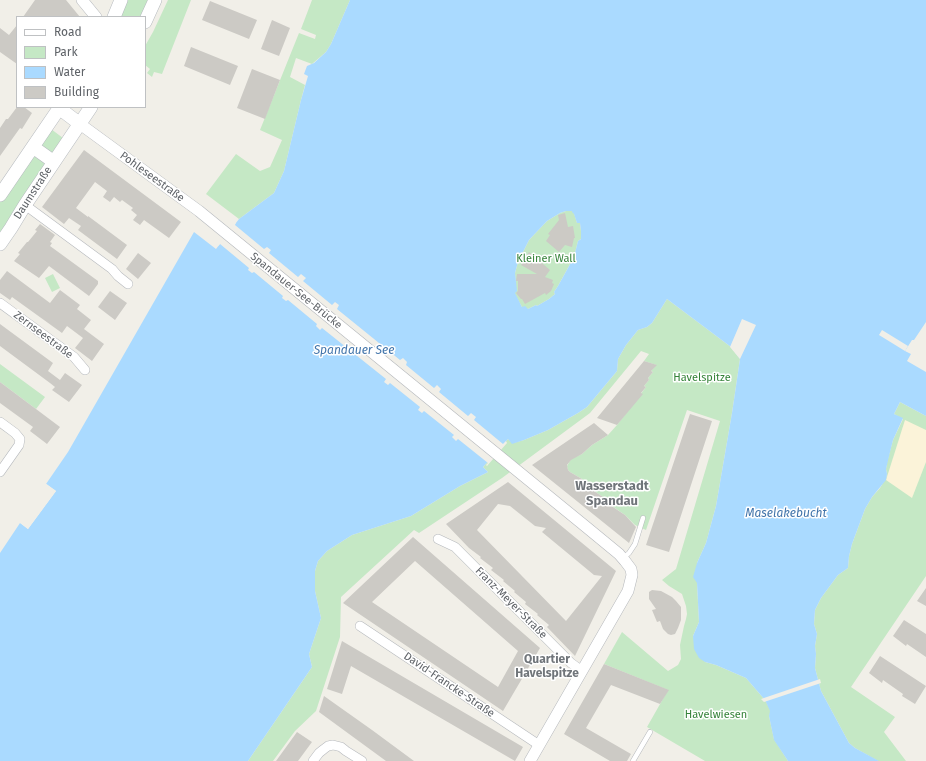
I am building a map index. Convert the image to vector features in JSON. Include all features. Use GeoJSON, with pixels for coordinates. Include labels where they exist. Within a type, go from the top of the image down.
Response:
{"type":"FeatureCollection","features":[{"type":"Feature","properties":{"kind":"main road"},"geometry":{"type":"LineString","coordinates":[[114,16],[121,0]]}},
{"type":"Feature","properties":{"kind":"main road"},"geometry":{"type":"LineString","coordinates":[[146,20],[155,0]]}},
{"type":"Feature","properties":{"kind":"main road"},"geometry":{"type":"LineString","coordinates":[[1,192],[59,108],[80,124]]}},
{"type":"Feature","properties":{"kind":"main road","name":"Daumstraße"},"geometry":{"type":"LineString","coordinates":[[0,244],[90,108]]}},
{"type":"Feature","properties":{"kind":"main road","name":"Daumstraße"},"geometry":{"type":"LineString","coordinates":[[33,146],[54,162]]}},
{"type":"Feature","properties":{"kind":"street"},"geometry":{"type":"LineString","coordinates":[[82,0],[95,16]]}},
{"type":"Feature","properties":{"kind":"street","name":"Pohleseestraße"},"geometry":{"type":"LineString","coordinates":[[80,124],[199,211],[223,232]]}},
{"type":"Feature","properties":{"kind":"street"},"geometry":{"type":"LineString","coordinates":[[25,205],[112,269],[128,284]]}},
{"type":"Feature","properties":{"kind":"street","name":"Spandauer-See-Brücke"},"geometry":{"type":"LineString","coordinates":[[223,232],[623,558]]}},
{"type":"Feature","properties":{"kind":"street","name":"Zernseestraße"},"geometry":{"type":"LineString","coordinates":[[0,303],[74,357],[84,370]]}},
{"type":"Feature","properties":{"kind":"street"},"geometry":{"type":"LineString","coordinates":[[0,422],[15,433],[20,439],[19,445],[0,472]]}},
{"type":"Feature","properties":{"kind":"street","name":"Franz-Meyer-Straße"},"geometry":{"type":"LineString","coordinates":[[438,539],[455,546],[572,665],[582,671]]}},
{"type":"Feature","properties":{"kind":"street"},"geometry":{"type":"LineString","coordinates":[[530,761],[628,591],[632,575],[631,569],[623,558]]}},
{"type":"Feature","properties":{"kind":"street","name":"David-Francke-Straße"},"geometry":{"type":"LineString","coordinates":[[360,626],[539,745]]}},
{"type":"Feature","properties":{"kind":"street"},"geometry":{"type":"LineString","coordinates":[[313,761],[324,749],[333,745],[341,748],[362,761]]}},
{"type":"Feature","properties":{"kind":"lane"},"geometry":{"type":"LineString","coordinates":[[623,558],[629,553],[635,544],[643,518]]}},
{"type":"Feature","properties":{"kind":"lane"},"geometry":{"type":"LineString","coordinates":[[633,761],[650,732]]}},
{"type":"Feature","properties":{"kind":"green space"},"geometry":{"type":"Polygon","coordinates":[[[126,0],[150,0],[142,16],[119,16],[126,0]]]}},
{"type":"Feature","properties":{"kind":"green space"},"geometry":{"type":"Polygon","coordinates":[[[168,0],[191,0],[162,74],[154,72],[152,77],[147,73],[150,69],[146,66],[146,44],[168,0]]]}},
{"type":"Feature","properties":{"kind":"green space"},"geometry":{"type":"Polygon","coordinates":[[[312,0],[350,0],[326,52],[312,64],[296,58],[290,77],[305,85],[284,171],[274,193],[239,219],[206,194],[236,154],[260,171],[270,167],[282,140],[260,130],[299,33],[315,39],[316,35],[301,29],[312,0]]]}},
{"type":"Feature","properties":{"kind":"green space"},"geometry":{"type":"Polygon","coordinates":[[[51,129],[63,138],[52,154],[40,146],[51,129]]]}},
{"type":"Feature","properties":{"kind":"green space"},"geometry":{"type":"Polygon","coordinates":[[[33,154],[38,156],[46,164],[0,235],[0,202],[33,154]]]}},
{"type":"Feature","properties":{"kind":"green space","name":"Kleiner Wall"},"geometry":{"type":"Polygon","coordinates":[[[566,211],[572,211],[577,223],[580,223],[581,239],[578,241],[574,257],[554,292],[555,294],[537,306],[536,305],[528,309],[522,307],[514,293],[516,291],[515,273],[518,262],[529,240],[547,221],[566,211]]]}},
{"type":"Feature","properties":{"kind":"green space"},"geometry":{"type":"Polygon","coordinates":[[[53,274],[60,288],[52,292],[45,278],[53,274]]]}},
{"type":"Feature","properties":{"kind":"green space","name":"Havelspitze"},"geometry":{"type":"Polygon","coordinates":[[[667,299],[731,347],[740,359],[716,506],[706,543],[697,563],[699,622],[693,636],[705,662],[716,665],[746,678],[765,700],[771,711],[769,716],[774,739],[788,761],[705,761],[647,727],[668,690],[604,664],[622,632],[668,671],[678,665],[681,659],[680,645],[687,614],[686,606],[682,594],[662,580],[676,569],[720,421],[687,410],[646,530],[635,525],[603,497],[591,489],[582,479],[570,472],[567,466],[571,459],[582,454],[592,445],[608,435],[646,387],[644,386],[653,372],[651,371],[656,365],[644,361],[649,354],[641,351],[590,413],[502,478],[419,533],[414,530],[341,597],[340,637],[316,711],[295,731],[273,761],[248,761],[312,667],[309,654],[321,618],[315,591],[315,571],[318,561],[327,551],[352,535],[411,516],[460,486],[488,472],[483,467],[508,439],[513,443],[524,440],[548,430],[587,407],[617,371],[618,359],[626,345],[638,330],[647,327],[652,323],[667,299]]]}},
{"type":"Feature","properties":{"kind":"green space"},"geometry":{"type":"Polygon","coordinates":[[[0,364],[45,397],[36,409],[0,382],[0,364]]]}},
{"type":"Feature","properties":{"kind":"green space"},"geometry":{"type":"Polygon","coordinates":[[[900,402],[926,416],[926,576],[851,687],[895,717],[884,732],[906,761],[878,761],[849,743],[821,691],[815,668],[815,646],[817,634],[814,624],[815,610],[821,598],[838,575],[848,568],[852,544],[865,509],[886,478],[887,462],[893,440],[903,419],[894,414],[900,402]]]}},
{"type":"Feature","properties":{"kind":"sand"},"geometry":{"type":"Polygon","coordinates":[[[905,420],[926,430],[926,462],[912,498],[886,480],[905,420]]]}},
{"type":"Feature","properties":{"kind":"water","name":"Spandauer See"},"geometry":{"type":"Polygon","coordinates":[[[350,0],[926,0],[926,322],[905,351],[911,354],[907,361],[926,372],[926,416],[900,402],[894,414],[903,418],[893,440],[886,469],[886,480],[872,497],[865,509],[852,544],[848,568],[838,575],[821,598],[815,610],[814,624],[817,634],[815,646],[815,668],[821,691],[849,743],[855,748],[879,761],[788,761],[774,740],[769,716],[770,711],[765,700],[746,678],[716,665],[705,662],[699,658],[694,649],[693,636],[699,622],[697,583],[693,577],[697,563],[706,543],[716,506],[740,359],[731,347],[667,299],[652,323],[647,327],[638,330],[626,345],[618,359],[617,371],[587,407],[548,430],[524,440],[512,444],[508,439],[483,467],[488,472],[460,486],[411,516],[352,535],[327,551],[318,561],[315,571],[315,591],[321,618],[309,654],[312,667],[248,761],[0,761],[0,553],[20,523],[28,529],[56,491],[46,484],[68,452],[194,232],[216,249],[239,219],[274,193],[284,171],[308,76],[304,74],[307,66],[314,63],[326,52],[350,0]],[[572,211],[560,213],[547,221],[529,240],[518,262],[515,273],[517,291],[515,293],[522,307],[525,306],[528,309],[536,305],[537,306],[555,294],[554,292],[574,257],[578,241],[581,239],[580,223],[577,223],[572,211]]]}},
{"type":"Feature","properties":{"kind":"pier"},"geometry":{"type":"Polygon","coordinates":[[[235,221],[235,225],[264,249],[267,247],[271,250],[269,253],[298,277],[301,274],[306,278],[303,281],[332,305],[335,302],[339,305],[337,309],[400,360],[403,358],[407,362],[406,365],[434,388],[437,385],[441,389],[439,392],[468,416],[471,413],[476,417],[474,420],[503,444],[506,441],[507,443],[487,466],[486,465],[488,463],[458,439],[456,441],[452,437],[454,435],[424,411],[422,413],[418,410],[420,407],[390,383],[388,385],[384,382],[386,379],[322,328],[320,330],[316,326],[317,324],[288,300],[286,301],[282,298],[283,296],[254,272],[252,273],[248,270],[249,268],[220,244],[218,246],[216,245],[235,221]]]}},
{"type":"Feature","properties":{"kind":"pier"},"geometry":{"type":"Polygon","coordinates":[[[742,319],[756,325],[740,359],[730,347],[742,319]]]}},
{"type":"Feature","properties":{"kind":"pier"},"geometry":{"type":"Polygon","coordinates":[[[882,330],[908,346],[905,351],[879,335],[882,330]]]}},
{"type":"Feature","properties":{"kind":"pier"},"geometry":{"type":"Polygon","coordinates":[[[45,483],[56,491],[28,529],[19,522],[28,526],[54,491],[45,485],[45,483]]]}},
{"type":"Feature","properties":{"kind":"pier"},"geometry":{"type":"Polygon","coordinates":[[[820,679],[821,683],[764,702],[761,699],[820,679]]]}},
{"type":"Feature","properties":{"kind":"building"},"geometry":{"type":"Polygon","coordinates":[[[35,0],[66,0],[79,16],[24,16],[35,0]]]}},
{"type":"Feature","properties":{"kind":"building"},"geometry":{"type":"Polygon","coordinates":[[[210,1],[257,20],[249,39],[202,20],[210,1]]]}},
{"type":"Feature","properties":{"kind":"building"},"geometry":{"type":"Polygon","coordinates":[[[272,20],[290,28],[279,56],[261,49],[272,20]]]}},
{"type":"Feature","properties":{"kind":"building"},"geometry":{"type":"Polygon","coordinates":[[[16,26],[16,63],[0,52],[0,28],[9,35],[16,26]]]}},
{"type":"Feature","properties":{"kind":"building"},"geometry":{"type":"Polygon","coordinates":[[[191,47],[238,66],[230,85],[184,66],[191,47]]]}},
{"type":"Feature","properties":{"kind":"building"},"geometry":{"type":"Polygon","coordinates":[[[252,69],[280,80],[265,119],[237,108],[252,69]]]}},
{"type":"Feature","properties":{"kind":"building"},"geometry":{"type":"Polygon","coordinates":[[[16,108],[25,108],[32,113],[22,129],[20,128],[0,156],[0,128],[6,119],[8,119],[16,108]]]}},
{"type":"Feature","properties":{"kind":"building"},"geometry":{"type":"Polygon","coordinates":[[[84,150],[181,222],[169,238],[144,220],[140,225],[133,220],[137,215],[131,210],[133,208],[122,200],[120,202],[114,197],[110,202],[103,197],[107,191],[95,182],[76,208],[127,245],[117,259],[78,230],[81,226],[69,218],[64,224],[42,207],[84,150]]]}},
{"type":"Feature","properties":{"kind":"building"},"geometry":{"type":"Polygon","coordinates":[[[565,213],[568,227],[573,226],[575,238],[572,247],[565,245],[559,252],[546,241],[550,235],[548,234],[559,220],[558,215],[565,213]]]}},
{"type":"Feature","properties":{"kind":"building"},"geometry":{"type":"Polygon","coordinates":[[[40,224],[55,235],[50,242],[52,243],[50,246],[98,281],[98,284],[89,296],[49,266],[39,278],[14,261],[20,254],[18,253],[37,231],[35,230],[40,224]]]}},
{"type":"Feature","properties":{"kind":"building"},"geometry":{"type":"Polygon","coordinates":[[[529,252],[550,270],[545,277],[553,280],[552,283],[554,284],[551,291],[546,295],[545,293],[525,304],[516,293],[518,291],[518,281],[516,281],[517,274],[537,274],[521,265],[529,252]]]}},
{"type":"Feature","properties":{"kind":"building"},"geometry":{"type":"Polygon","coordinates":[[[138,253],[151,263],[138,279],[126,269],[138,253]]]}},
{"type":"Feature","properties":{"kind":"building"},"geometry":{"type":"Polygon","coordinates":[[[7,271],[50,303],[60,290],[80,305],[77,309],[91,320],[84,329],[104,344],[92,361],[75,348],[83,338],[67,326],[62,333],[12,297],[10,300],[0,293],[0,280],[7,271]]]}},
{"type":"Feature","properties":{"kind":"building"},"geometry":{"type":"Polygon","coordinates":[[[110,291],[127,303],[115,320],[98,307],[110,291]]]}},
{"type":"Feature","properties":{"kind":"building"},"geometry":{"type":"Polygon","coordinates":[[[0,324],[53,363],[48,371],[60,380],[65,373],[82,385],[69,402],[52,390],[55,387],[0,346],[0,324]]]}},
{"type":"Feature","properties":{"kind":"building"},"geometry":{"type":"Polygon","coordinates":[[[644,361],[657,365],[651,371],[653,372],[644,386],[646,387],[641,393],[643,394],[617,425],[597,418],[644,361]]]}},
{"type":"Feature","properties":{"kind":"building"},"geometry":{"type":"Polygon","coordinates":[[[0,382],[60,427],[47,444],[30,431],[33,427],[0,403],[0,382]]]}},
{"type":"Feature","properties":{"kind":"building"},"geometry":{"type":"Polygon","coordinates":[[[690,414],[712,421],[669,552],[646,545],[690,414]]]}},
{"type":"Feature","properties":{"kind":"building"},"geometry":{"type":"Polygon","coordinates":[[[594,423],[608,435],[571,460],[567,465],[568,470],[582,479],[591,489],[625,515],[636,527],[629,543],[532,465],[594,423]]]}},
{"type":"Feature","properties":{"kind":"building"},"geometry":{"type":"Polygon","coordinates":[[[508,482],[616,571],[575,656],[547,627],[549,625],[525,604],[526,602],[503,581],[504,580],[491,570],[493,568],[469,548],[446,524],[508,482]],[[498,504],[477,530],[566,621],[602,576],[594,575],[542,532],[546,528],[535,526],[510,506],[498,504]]]}},
{"type":"Feature","properties":{"kind":"building"},"geometry":{"type":"Polygon","coordinates":[[[413,537],[540,648],[503,711],[343,603],[413,537]],[[415,561],[372,602],[498,687],[518,651],[415,561]]]}},
{"type":"Feature","properties":{"kind":"building"},"geometry":{"type":"Polygon","coordinates":[[[926,588],[926,606],[917,601],[926,588]]]}},
{"type":"Feature","properties":{"kind":"building"},"geometry":{"type":"Polygon","coordinates":[[[652,590],[661,591],[672,597],[681,607],[681,620],[675,634],[668,634],[663,629],[660,621],[657,622],[652,610],[656,609],[649,599],[649,592],[652,590]]]}},
{"type":"Feature","properties":{"kind":"building"},"geometry":{"type":"Polygon","coordinates":[[[904,620],[926,634],[926,657],[907,644],[906,646],[893,636],[904,620]]]}},
{"type":"Feature","properties":{"kind":"building"},"geometry":{"type":"Polygon","coordinates":[[[342,641],[523,747],[515,761],[351,666],[342,694],[327,689],[342,641]]]}},
{"type":"Feature","properties":{"kind":"building"},"geometry":{"type":"Polygon","coordinates":[[[880,656],[926,686],[915,704],[902,696],[903,694],[883,680],[882,683],[869,673],[880,656]]]}},
{"type":"Feature","properties":{"kind":"building"},"geometry":{"type":"Polygon","coordinates":[[[604,664],[669,690],[660,704],[611,685],[586,728],[631,754],[627,761],[610,761],[564,734],[604,664]]]}},
{"type":"Feature","properties":{"kind":"building"},"geometry":{"type":"Polygon","coordinates":[[[324,696],[414,761],[386,761],[319,712],[324,696]]]}},
{"type":"Feature","properties":{"kind":"building"},"geometry":{"type":"Polygon","coordinates":[[[297,732],[312,742],[298,761],[276,761],[297,732]]]}},
{"type":"Feature","properties":{"kind":"district","name":"Wasserstadt Spandau"},"geometry":{"type":"Point","coordinates":[612,494]}},
{"type":"Feature","properties":{"kind":"district","name":"Quartier Havelspitze"},"geometry":{"type":"Point","coordinates":[547,667]}},
{"type":"Feature","properties":{"kind":"water label","name":"Maselakebucht"},"geometry":{"type":"Point","coordinates":[786,514]}},
{"type":"Feature","properties":{"kind":"park label","name":"Havelwiesen"},"geometry":{"type":"Point","coordinates":[716,715]}}]}
